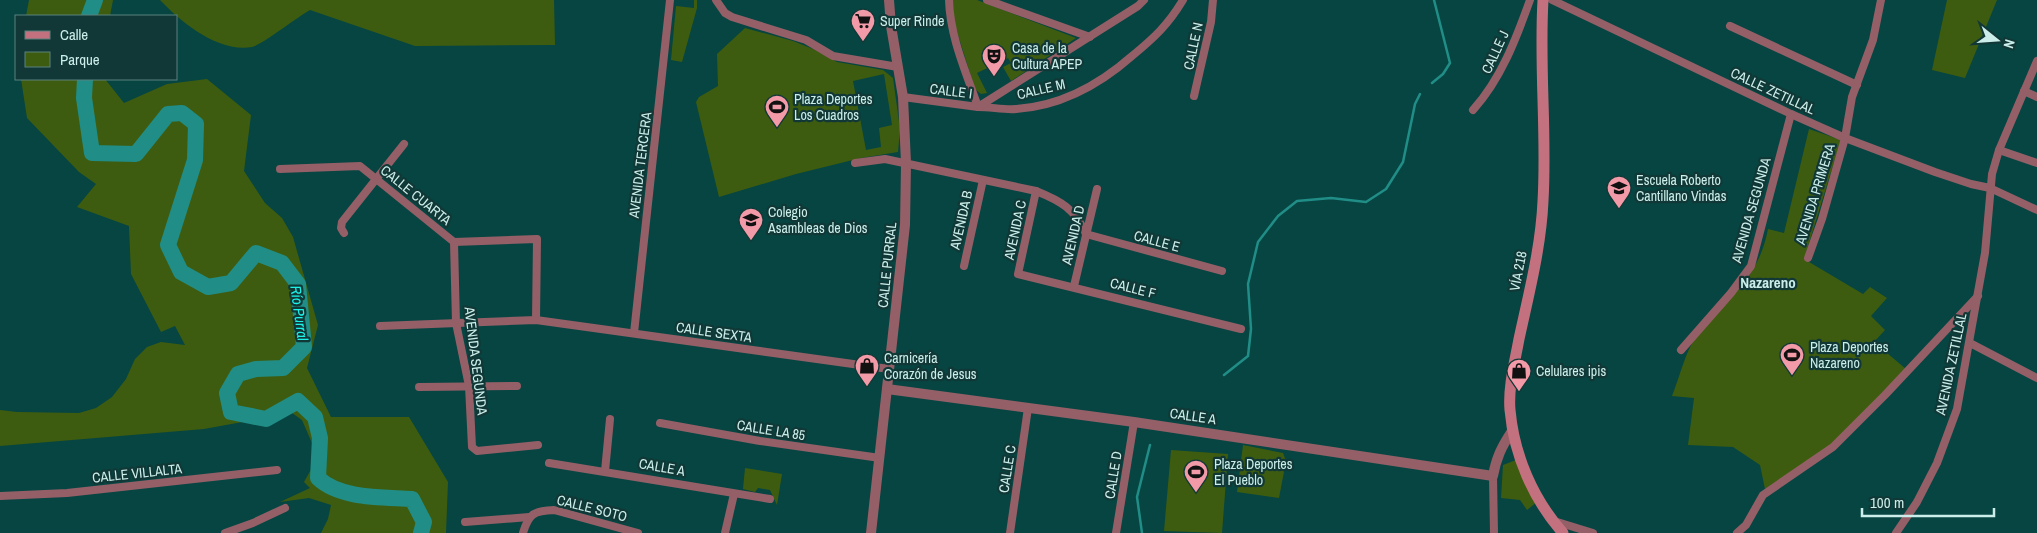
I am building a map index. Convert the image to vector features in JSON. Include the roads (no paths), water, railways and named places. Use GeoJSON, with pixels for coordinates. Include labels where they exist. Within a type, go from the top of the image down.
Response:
{"type":"FeatureCollection","features":[{"type":"Feature","properties":{"kind":"main road","name":"VÍA 218"},"geometry":{"type":"LineString","coordinates":[[1543,0],[1544,200],[1538,249],[1514,370],[1510,409],[1512,430],[1521,462],[1534,492],[1563,533]]}},
{"type":"Feature","properties":{"kind":"street","name":"AVENIDA TERCERA"},"geometry":{"type":"LineString","coordinates":[[634,333],[670,0]]}},
{"type":"Feature","properties":{"kind":"street"},"geometry":{"type":"LineString","coordinates":[[716,0],[725,13],[732,17],[806,40],[833,56],[898,67]]}},
{"type":"Feature","properties":{"kind":"street","name":"CALLE PURRAL"},"geometry":{"type":"LineString","coordinates":[[871,533],[905,225],[906,163],[903,97],[891,26],[889,0]]}},
{"type":"Feature","properties":{"kind":"street"},"geometry":{"type":"LineString","coordinates":[[949,0],[950,18],[978,107]]}},
{"type":"Feature","properties":{"kind":"street"},"geometry":{"type":"LineString","coordinates":[[987,0],[1090,36]]}},
{"type":"Feature","properties":{"kind":"street","name":"CALLE I"},"geometry":{"type":"LineString","coordinates":[[903,97],[978,107],[1138,6],[1144,0]]}},
{"type":"Feature","properties":{"kind":"street","name":"CALLE M"},"geometry":{"type":"LineString","coordinates":[[978,107],[1016,109],[1039,106],[1088,89],[1107,77],[1158,34],[1171,20],[1183,0]]}},
{"type":"Feature","properties":{"kind":"street","name":"CALLE N"},"geometry":{"type":"LineString","coordinates":[[1194,96],[1211,22],[1213,0]]}},
{"type":"Feature","properties":{"kind":"street","name":"CALLE J"},"geometry":{"type":"LineString","coordinates":[[1473,110],[1488,94],[1503,68],[1530,0]]}},
{"type":"Feature","properties":{"kind":"street","name":"CALLE ZETILLAL"},"geometry":{"type":"LineString","coordinates":[[1552,0],[1845,138],[1935,172],[1990,188],[2037,210]]}},
{"type":"Feature","properties":{"kind":"street","name":"AVENIDA PRIMERA"},"geometry":{"type":"LineString","coordinates":[[1808,258],[1822,219],[1845,138],[1852,97],[1873,40],[1881,0]]}},
{"type":"Feature","properties":{"kind":"street"},"geometry":{"type":"LineString","coordinates":[[1730,26],[1857,85]]}},
{"type":"Feature","properties":{"kind":"street","name":"AVENIDA ZETILLAL"},"geometry":{"type":"LineString","coordinates":[[1896,533],[1917,502],[1941,453],[1957,408],[1985,253],[1990,188],[1999,150],[2037,61]]}},
{"type":"Feature","properties":{"kind":"street"},"geometry":{"type":"LineString","coordinates":[[2024,91],[2037,97]]}},
{"type":"Feature","properties":{"kind":"street","name":"AVENIDA SEGUNDA"},"geometry":{"type":"LineString","coordinates":[[1680,350],[1731,293],[1751,266],[1791,114]]}},
{"type":"Feature","properties":{"kind":"street"},"geometry":{"type":"LineString","coordinates":[[344,233],[341,228],[342,222],[404,144]]}},
{"type":"Feature","properties":{"kind":"street"},"geometry":{"type":"LineString","coordinates":[[1999,150],[2037,163]]}},
{"type":"Feature","properties":{"kind":"street"},"geometry":{"type":"LineString","coordinates":[[855,163],[885,159],[1036,191],[1055,198],[1068,208],[1080,221],[1086,234]]}},
{"type":"Feature","properties":{"kind":"street","name":"CALLE CUARTA"},"geometry":{"type":"LineString","coordinates":[[280,169],[357,165],[376,178],[454,242],[537,239],[536,320]]}},
{"type":"Feature","properties":{"kind":"street","name":"AVENIDA B"},"geometry":{"type":"LineString","coordinates":[[964,266],[983,180]]}},
{"type":"Feature","properties":{"kind":"street","name":"AVENIDA D"},"geometry":{"type":"LineString","coordinates":[[1074,286],[1097,189]]}},
{"type":"Feature","properties":{"kind":"street","name":"AVENIDA C"},"geometry":{"type":"LineString","coordinates":[[1018,274],[1036,191]]}},
{"type":"Feature","properties":{"kind":"street","name":"CALLE E"},"geometry":{"type":"LineString","coordinates":[[1086,234],[1222,271]]}},
{"type":"Feature","properties":{"kind":"street","name":"AVENIDA SEGUNDA"},"geometry":{"type":"LineString","coordinates":[[454,242],[456,323],[469,386],[472,447],[477,451],[538,445]]}},
{"type":"Feature","properties":{"kind":"street","name":"CALLE F"},"geometry":{"type":"LineString","coordinates":[[1018,274],[1074,286],[1241,329]]}},
{"type":"Feature","properties":{"kind":"street"},"geometry":{"type":"LineString","coordinates":[[1737,533],[1746,525],[1762,495],[1833,447],[1978,296]]}},
{"type":"Feature","properties":{"kind":"street","name":"CALLE SEXTA"},"geometry":{"type":"LineString","coordinates":[[380,326],[536,320],[889,369]]}},
{"type":"Feature","properties":{"kind":"street"},"geometry":{"type":"LineString","coordinates":[[1970,342],[2037,378]]}},
{"type":"Feature","properties":{"kind":"street"},"geometry":{"type":"LineString","coordinates":[[419,387],[518,386]]}},
{"type":"Feature","properties":{"kind":"street","name":"CALLE A"},"geometry":{"type":"LineString","coordinates":[[887,390],[1134,422],[1494,476]]}},
{"type":"Feature","properties":{"kind":"street","name":"CALLE C"},"geometry":{"type":"LineString","coordinates":[[1010,533],[1028,408]]}},
{"type":"Feature","properties":{"kind":"street"},"geometry":{"type":"LineString","coordinates":[[606,471],[610,419]]}},
{"type":"Feature","properties":{"kind":"street","name":"CALLE D"},"geometry":{"type":"LineString","coordinates":[[1116,533],[1134,422]]}},
{"type":"Feature","properties":{"kind":"street","name":"CALLE LA 85"},"geometry":{"type":"LineString","coordinates":[[660,423],[760,441],[880,458]]}},
{"type":"Feature","properties":{"kind":"street"},"geometry":{"type":"LineString","coordinates":[[1494,533],[1494,476],[1496,461],[1500,448],[1512,430]]}},
{"type":"Feature","properties":{"kind":"street","name":"CALLE A"},"geometry":{"type":"LineString","coordinates":[[549,463],[770,499]]}},
{"type":"Feature","properties":{"kind":"street","name":"CALLE VILLALTA"},"geometry":{"type":"LineString","coordinates":[[0,496],[67,493],[277,470]]}},
{"type":"Feature","properties":{"kind":"street"},"geometry":{"type":"LineString","coordinates":[[725,533],[734,494]]}},
{"type":"Feature","properties":{"kind":"street"},"geometry":{"type":"LineString","coordinates":[[225,533],[253,523],[285,508]]}},
{"type":"Feature","properties":{"kind":"street","name":"CALLE SOTO"},"geometry":{"type":"LineString","coordinates":[[465,522],[529,517],[540,510],[554,510],[638,533]]}},
{"type":"Feature","properties":{"kind":"street"},"geometry":{"type":"LineString","coordinates":[[524,533],[529,517]]}},
{"type":"Feature","properties":{"kind":"street"},"geometry":{"type":"LineString","coordinates":[[1552,520],[1593,533]]}},
{"type":"Feature","properties":{"kind":"waterway","name":"Río Purral"},"geometry":{"type":"LineString","coordinates":[[89,15],[95,0]]}},
{"type":"Feature","properties":{"kind":"waterway"},"geometry":{"type":"LineString","coordinates":[[1432,83],[1443,74],[1450,63],[1434,0]]}},
{"type":"Feature","properties":{"kind":"waterway","name":"Río Purral"},"geometry":{"type":"LineString","coordinates":[[85,80],[84,98],[92,153],[136,154],[168,114],[182,113],[196,124],[195,160],[168,245],[181,272],[208,287],[231,283],[256,253],[282,263],[298,284],[304,347],[283,368],[256,369],[238,374],[227,393],[231,412],[266,419],[298,401],[315,417],[320,438],[318,478],[338,490],[362,496],[412,499],[424,522],[421,533]]}},
{"type":"Feature","properties":{"kind":"waterway"},"geometry":{"type":"LineString","coordinates":[[1224,375],[1248,356],[1251,329],[1248,284],[1258,242],[1278,216],[1297,201],[1331,198],[1366,202],[1386,189],[1403,162],[1415,104],[1420,94]]}},
{"type":"Feature","properties":{"kind":"waterway"},"geometry":{"type":"LineString","coordinates":[[1142,533],[1137,497],[1150,445]]}},
{"type":"Feature","properties":{"kind":"place","name":"Super Rinde"},"geometry":{"type":"Point","coordinates":[863,42]}},
{"type":"Feature","properties":{"kind":"place","name":"Casa de la Cultura APEP"},"geometry":{"type":"Point","coordinates":[994,77]}},
{"type":"Feature","properties":{"kind":"place","name":"Plaza Deportes Los Cuadros"},"geometry":{"type":"Point","coordinates":[777,128]}},
{"type":"Feature","properties":{"kind":"place","name":"Escuela Roberto Cantillano Vindas"},"geometry":{"type":"Point","coordinates":[1619,209]}},
{"type":"Feature","properties":{"kind":"place","name":"Colegio Asambleas de Dios"},"geometry":{"type":"Point","coordinates":[751,241]}},
{"type":"Feature","properties":{"kind":"place","name":"Plaza Deportes Nazareno"},"geometry":{"type":"Point","coordinates":[1792,376]}},
{"type":"Feature","properties":{"kind":"place","name":"Carnicería Corazón de Jesus"},"geometry":{"type":"Point","coordinates":[867,387]}},
{"type":"Feature","properties":{"kind":"place","name":"Celulares ipis"},"geometry":{"type":"Point","coordinates":[1519,392]}},
{"type":"Feature","properties":{"kind":"place","name":"Plaza Deportes El Pueblo"},"geometry":{"type":"Point","coordinates":[1196,493]}},
{"type":"Feature","properties":{"kind":"district","name":"Nazareno"},"geometry":{"type":"Point","coordinates":[1768,283]}}]}
